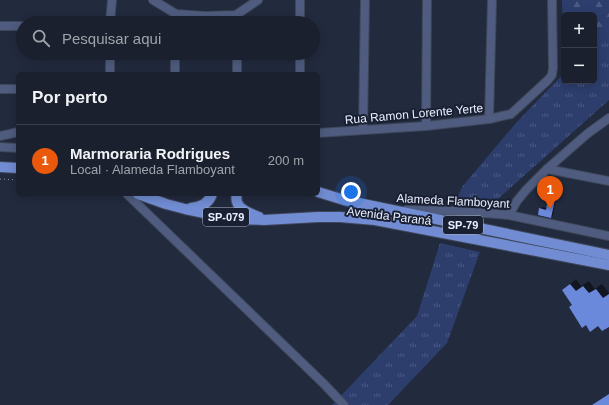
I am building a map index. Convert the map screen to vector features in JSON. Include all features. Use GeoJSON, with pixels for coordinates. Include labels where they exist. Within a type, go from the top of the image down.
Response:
{"type":"FeatureCollection","features":[{"type":"Feature","properties":{"kind":"main road"},"geometry":{"type":"LineString","coordinates":[[0,166],[16,168]]}},
{"type":"Feature","properties":{"kind":"main road"},"geometry":{"type":"LineString","coordinates":[[0,174],[16,175]]}},
{"type":"Feature","properties":{"kind":"main road","name":"Avenida Paraná"},"geometry":{"type":"LineString","coordinates":[[320,193],[344,200],[389,210],[609,255]]}},
{"type":"Feature","properties":{"kind":"main road","name":"Avenida Paraná"},"geometry":{"type":"LineString","coordinates":[[144,196],[166,204],[219,216],[264,220],[318,217],[375,220],[609,265]]}},
{"type":"Feature","properties":{"kind":"main road"},"geometry":{"type":"LineString","coordinates":[[185,209],[205,205],[212,196]]}},
{"type":"Feature","properties":{"kind":"main road"},"geometry":{"type":"LineString","coordinates":[[236,196],[240,208],[264,220]]}},
{"type":"Feature","properties":{"kind":"street"},"geometry":{"type":"LineString","coordinates":[[111,16],[112,0]]}},
{"type":"Feature","properties":{"kind":"street"},"geometry":{"type":"LineString","coordinates":[[154,0],[176,14],[205,16]]}},
{"type":"Feature","properties":{"kind":"street"},"geometry":{"type":"LineString","coordinates":[[239,16],[258,0]]}},
{"type":"Feature","properties":{"kind":"street"},"geometry":{"type":"LineString","coordinates":[[300,0],[300,16]]}},
{"type":"Feature","properties":{"kind":"street"},"geometry":{"type":"LineString","coordinates":[[363,130],[365,0]]}},
{"type":"Feature","properties":{"kind":"street"},"geometry":{"type":"LineString","coordinates":[[426,126],[427,0]]}},
{"type":"Feature","properties":{"kind":"street"},"geometry":{"type":"LineString","coordinates":[[489,119],[492,0]]}},
{"type":"Feature","properties":{"kind":"street","name":"Rua Ramon Lorente Yerte"},"geometry":{"type":"LineString","coordinates":[[320,133],[426,126],[489,119],[511,114],[548,80],[552,74],[552,0]]}},
{"type":"Feature","properties":{"kind":"street"},"geometry":{"type":"LineString","coordinates":[[0,26],[16,26]]}},
{"type":"Feature","properties":{"kind":"street"},"geometry":{"type":"LineString","coordinates":[[109,72],[110,60]]}},
{"type":"Feature","properties":{"kind":"street"},"geometry":{"type":"LineString","coordinates":[[175,60],[175,72]]}},
{"type":"Feature","properties":{"kind":"street"},"geometry":{"type":"LineString","coordinates":[[237,60],[237,72]]}},
{"type":"Feature","properties":{"kind":"street"},"geometry":{"type":"LineString","coordinates":[[300,60],[300,72]]}},
{"type":"Feature","properties":{"kind":"street"},"geometry":{"type":"LineString","coordinates":[[0,89],[16,89]]}},
{"type":"Feature","properties":{"kind":"street"},"geometry":{"type":"LineString","coordinates":[[509,215],[517,201],[526,190],[547,169],[587,134],[609,118]]}},
{"type":"Feature","properties":{"kind":"street"},"geometry":{"type":"LineString","coordinates":[[0,136],[16,132]]}},
{"type":"Feature","properties":{"kind":"street"},"geometry":{"type":"LineString","coordinates":[[0,147],[16,148]]}},
{"type":"Feature","properties":{"kind":"street"},"geometry":{"type":"LineString","coordinates":[[561,156],[568,173]]}},
{"type":"Feature","properties":{"kind":"street"},"geometry":{"type":"LineString","coordinates":[[547,169],[609,181]]}},
{"type":"Feature","properties":{"kind":"street"},"geometry":{"type":"LineString","coordinates":[[129,196],[344,405]]}},
{"type":"Feature","properties":{"kind":"street","name":"Alameda Flamboyant"},"geometry":{"type":"LineString","coordinates":[[389,210],[458,211],[509,215],[609,236]]}},
{"type":"Feature","properties":{"kind":"path"},"geometry":{"type":"LineString","coordinates":[[0,179],[16,180]]}},
{"type":"Feature","properties":{"kind":"green space"},"geometry":{"type":"Polygon","coordinates":[[[562,0],[609,0],[609,33],[597,43],[597,12],[562,12],[562,0]]]}},
{"type":"Feature","properties":{"kind":"green space"},"geometry":{"type":"Polygon","coordinates":[[[609,33],[609,100],[499,198],[495,209],[453,208],[462,187],[516,123],[561,76],[561,84],[597,84],[597,43],[609,33]]]}},
{"type":"Feature","properties":{"kind":"green space"},"geometry":{"type":"Polygon","coordinates":[[[440,243],[480,252],[447,343],[388,405],[332,405],[417,316],[440,243]]]}},
{"type":"Feature","properties":{"kind":"building"},"geometry":{"type":"Polygon","coordinates":[[[548,199],[555,200],[551,218],[538,215],[539,208],[546,210],[548,199]]]}},
{"type":"Feature","properties":{"kind":"building"},"geometry":{"type":"Polygon","coordinates":[[[570,284],[576,291],[583,286],[589,293],[596,289],[603,298],[609,294],[609,327],[602,331],[598,326],[590,332],[586,325],[582,328],[569,307],[572,305],[562,290],[570,284]]]}},
{"type":"Feature","properties":{"kind":"building"},"geometry":{"type":"Polygon","coordinates":[[[609,394],[609,405],[592,405],[609,394]]]}},
{"type":"Feature","properties":{"kind":"place","name":"Marmoraria Rodrigues"},"geometry":{"type":"Point","coordinates":[550,209]}}]}
